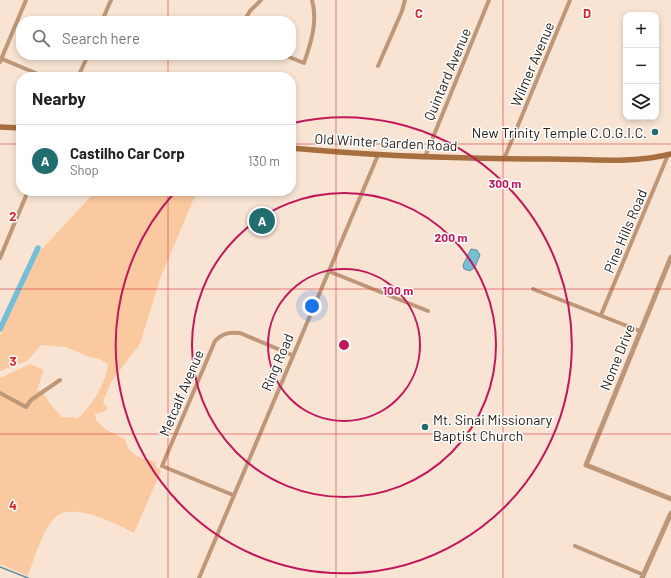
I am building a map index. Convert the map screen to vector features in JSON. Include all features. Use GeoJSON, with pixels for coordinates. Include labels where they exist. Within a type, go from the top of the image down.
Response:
{"type":"FeatureCollection","features":[{"type":"Feature","properties":{"kind":"main road"},"geometry":{"type":"LineString","coordinates":[[0,127],[16,128]]}},
{"type":"Feature","properties":{"kind":"main road","name":"Old Winter Garden Road"},"geometry":{"type":"LineString","coordinates":[[296,148],[378,155],[504,159],[616,160],[670,154]]}},
{"type":"Feature","properties":{"kind":"street"},"geometry":{"type":"LineString","coordinates":[[19,16],[26,0]]}},
{"type":"Feature","properties":{"kind":"street"},"geometry":{"type":"LineString","coordinates":[[104,16],[111,0]]}},
{"type":"Feature","properties":{"kind":"street"},"geometry":{"type":"LineString","coordinates":[[247,16],[261,0]]}},
{"type":"Feature","properties":{"kind":"street"},"geometry":{"type":"LineString","coordinates":[[296,60],[304,63],[312,39],[314,20],[312,0]]}},
{"type":"Feature","properties":{"kind":"street"},"geometry":{"type":"LineString","coordinates":[[378,66],[402,11],[405,0]]}},
{"type":"Feature","properties":{"kind":"street","name":"Quintard Avenue"},"geometry":{"type":"LineString","coordinates":[[425,157],[489,0]]}},
{"type":"Feature","properties":{"kind":"street","name":"Wilmer Avenue"},"geometry":{"type":"LineString","coordinates":[[504,159],[570,0]]}},
{"type":"Feature","properties":{"kind":"street"},"geometry":{"type":"LineString","coordinates":[[16,23],[0,60],[32,72]]}},
{"type":"Feature","properties":{"kind":"street"},"geometry":{"type":"LineString","coordinates":[[80,72],[86,60]]}},
{"type":"Feature","properties":{"kind":"street","name":"Pine Hills Road"},"geometry":{"type":"LineString","coordinates":[[601,315],[670,154]]}},
{"type":"Feature","properties":{"kind":"street","name":"Ring Road"},"geometry":{"type":"LineString","coordinates":[[199,578],[292,355],[378,155]]}},
{"type":"Feature","properties":{"kind":"street"},"geometry":{"type":"LineString","coordinates":[[0,258],[26,196]]}},
{"type":"Feature","properties":{"kind":"street","name":"Nome Drive"},"geometry":{"type":"LineString","coordinates":[[671,258],[586,465],[671,499]]}},
{"type":"Feature","properties":{"kind":"street"},"geometry":{"type":"LineString","coordinates":[[328,271],[428,311]]}},
{"type":"Feature","properties":{"kind":"street"},"geometry":{"type":"LineString","coordinates":[[533,289],[640,331]]}},
{"type":"Feature","properties":{"kind":"street","name":"Metcalf Avenue"},"geometry":{"type":"LineString","coordinates":[[233,495],[162,466],[215,341],[225,334],[240,333],[292,355]]}},
{"type":"Feature","properties":{"kind":"street"},"geometry":{"type":"LineString","coordinates":[[0,393],[26,407],[31,400],[60,380]]}},
{"type":"Feature","properties":{"kind":"street"},"geometry":{"type":"LineString","coordinates":[[575,546],[643,576],[671,513]]}},
{"type":"Feature","properties":{"kind":"shaded area"},"geometry":{"type":"Polygon","coordinates":[[[91,196],[195,196],[160,279],[140,344],[111,382],[103,402],[108,408],[106,411],[95,414],[96,420],[105,429],[125,439],[132,453],[156,462],[155,465],[161,471],[134,533],[107,520],[85,513],[75,511],[58,515],[48,526],[44,534],[28,576],[0,564],[0,378],[30,364],[42,369],[43,372],[37,390],[43,392],[51,405],[62,417],[78,418],[89,407],[98,394],[108,365],[100,359],[89,357],[66,347],[41,345],[27,361],[0,371],[0,335],[40,251],[91,196]]]}},
{"type":"Feature","properties":{"kind":"water"},"geometry":{"type":"Polygon","coordinates":[[[471,249],[477,250],[480,255],[475,267],[470,271],[464,269],[463,265],[471,249]]]}},
{"type":"Feature","properties":{"kind":"waterway"},"geometry":{"type":"LineString","coordinates":[[0,329],[38,248]]}},
{"type":"Feature","properties":{"kind":"waterway"},"geometry":{"type":"LineString","coordinates":[[0,567],[28,578]]}},
{"type":"Feature","properties":{"kind":"place","name":"New Trinity Temple C.O.G.I.C."},"geometry":{"type":"Point","coordinates":[655,132]}},
{"type":"Feature","properties":{"kind":"place","name":"Castilho Car Corp"},"geometry":{"type":"Point","coordinates":[262,221]}},
{"type":"Feature","properties":{"kind":"place","name":"Mt. Sinai Missionary Baptist Church"},"geometry":{"type":"Point","coordinates":[425,427]}}]}
